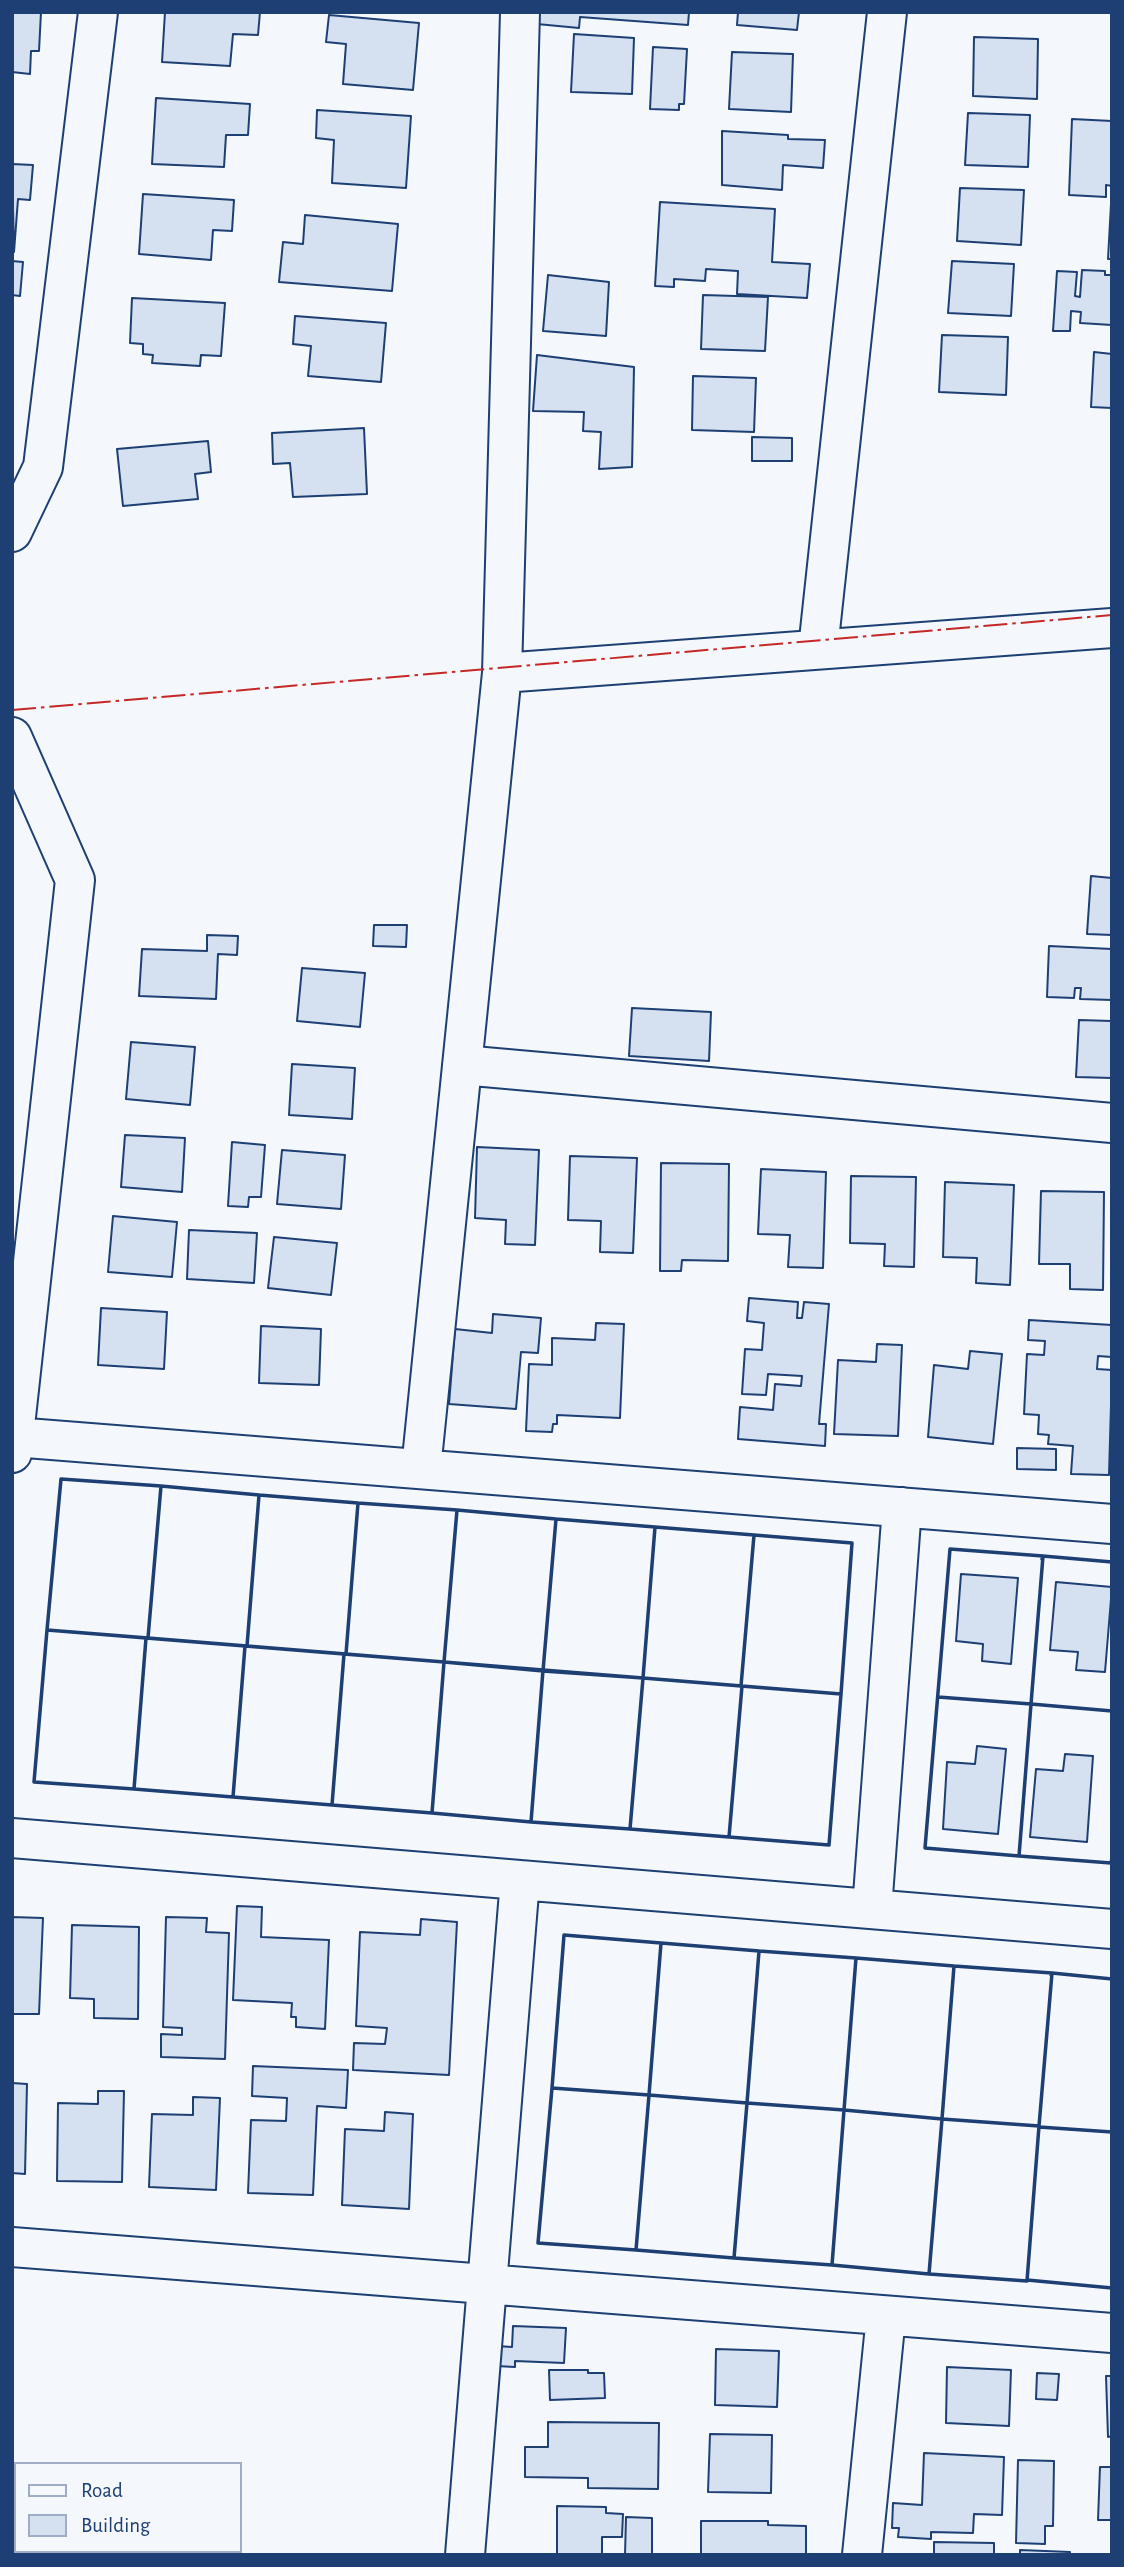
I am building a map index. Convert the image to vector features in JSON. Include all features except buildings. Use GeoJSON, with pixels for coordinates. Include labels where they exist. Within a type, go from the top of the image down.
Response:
{"type":"FeatureCollection","features":[{"type":"Feature","properties":{"kind":"street"},"geometry":{"type":"LineString","coordinates":[[12,532],[43,467],[98,12]]}},
{"type":"Feature","properties":{"kind":"street"},"geometry":{"type":"LineString","coordinates":[[421,1469],[502,673],[520,12]]}},
{"type":"Feature","properties":{"kind":"street"},"geometry":{"type":"LineString","coordinates":[[818,649],[887,12]]}},
{"type":"Feature","properties":{"kind":"street"},"geometry":{"type":"LineString","coordinates":[[502,673],[1112,628]]}},
{"type":"Feature","properties":{"kind":"street"},"geometry":{"type":"LineString","coordinates":[[12,737],[75,880],[13,1445],[421,1469],[1112,1524]]}},
{"type":"Feature","properties":{"kind":"street"},"geometry":{"type":"LineString","coordinates":[[462,1065],[1112,1123]]}},
{"type":"Feature","properties":{"kind":"street"},"geometry":{"type":"LineString","coordinates":[[872,1909],[902,1507]]}},
{"type":"Feature","properties":{"kind":"street"},"geometry":{"type":"LineString","coordinates":[[12,1838],[1112,1929]]}},
{"type":"Feature","properties":{"kind":"street"},"geometry":{"type":"LineString","coordinates":[[465,2555],[520,1880]]}},
{"type":"Feature","properties":{"kind":"street"},"geometry":{"type":"LineString","coordinates":[[12,2247],[1112,2333]]}},
{"type":"Feature","properties":{"kind":"street"},"geometry":{"type":"LineString","coordinates":[[862,2555],[886,2316]]}},
{"type":"Feature","properties":{"kind":"wall"},"geometry":{"type":"LineString","coordinates":[[61,1479],[161,1486],[148,1638],[47,1630],[61,1479]]}},
{"type":"Feature","properties":{"kind":"wall"},"geometry":{"type":"LineString","coordinates":[[161,1486],[259,1495],[247,1646],[148,1638],[161,1486]]}},
{"type":"Feature","properties":{"kind":"wall"},"geometry":{"type":"LineString","coordinates":[[259,1495],[358,1503],[346,1654],[247,1646],[259,1495]]}},
{"type":"Feature","properties":{"kind":"wall"},"geometry":{"type":"LineString","coordinates":[[358,1503],[457,1510],[444,1662],[346,1654],[358,1503]]}},
{"type":"Feature","properties":{"kind":"wall"},"geometry":{"type":"LineString","coordinates":[[457,1510],[556,1519],[543,1671],[444,1662],[457,1510]]}},
{"type":"Feature","properties":{"kind":"wall"},"geometry":{"type":"LineString","coordinates":[[556,1519],[655,1527],[643,1678],[543,1671],[556,1519]]}},
{"type":"Feature","properties":{"kind":"wall"},"geometry":{"type":"LineString","coordinates":[[655,1527],[754,1535],[741,1686],[643,1678],[655,1527]]}},
{"type":"Feature","properties":{"kind":"wall"},"geometry":{"type":"LineString","coordinates":[[754,1535],[852,1543],[841,1694],[741,1686],[754,1535]]}},
{"type":"Feature","properties":{"kind":"wall"},"geometry":{"type":"LineString","coordinates":[[938,1697],[1031,1704],[1019,1856],[925,1848],[950,1549],[1043,1556],[1031,1704],[938,1697]]}},
{"type":"Feature","properties":{"kind":"wall"},"geometry":{"type":"LineString","coordinates":[[1042,1559],[1043,1556],[1112,1562]]}},
{"type":"Feature","properties":{"kind":"wall"},"geometry":{"type":"LineString","coordinates":[[47,1630],[146,1638],[134,1789],[34,1782],[47,1630]]}},
{"type":"Feature","properties":{"kind":"wall"},"geometry":{"type":"LineString","coordinates":[[146,1638],[245,1646],[233,1797],[134,1789],[146,1638]]}},
{"type":"Feature","properties":{"kind":"wall"},"geometry":{"type":"LineString","coordinates":[[245,1646],[344,1654],[332,1805],[233,1797],[245,1646]]}},
{"type":"Feature","properties":{"kind":"wall"},"geometry":{"type":"LineString","coordinates":[[344,1654],[444,1662],[432,1813],[332,1805],[344,1654]]}},
{"type":"Feature","properties":{"kind":"wall"},"geometry":{"type":"LineString","coordinates":[[444,1662],[543,1670],[531,1822],[432,1813],[444,1662]]}},
{"type":"Feature","properties":{"kind":"wall"},"geometry":{"type":"LineString","coordinates":[[543,1670],[643,1678],[630,1829],[531,1822],[543,1670]]}},
{"type":"Feature","properties":{"kind":"wall"},"geometry":{"type":"LineString","coordinates":[[643,1678],[742,1686],[729,1837],[630,1829],[643,1678]]}},
{"type":"Feature","properties":{"kind":"wall"},"geometry":{"type":"LineString","coordinates":[[742,1686],[841,1694],[829,1845],[729,1837],[742,1686]]}},
{"type":"Feature","properties":{"kind":"wall"},"geometry":{"type":"LineString","coordinates":[[1031,1704],[1112,1711]]}},
{"type":"Feature","properties":{"kind":"wall"},"geometry":{"type":"LineString","coordinates":[[1019,1856],[1111,1863],[1112,1858]]}},
{"type":"Feature","properties":{"kind":"wall"},"geometry":{"type":"LineString","coordinates":[[564,1935],[661,1943],[649,2095],[552,2088],[564,1935]]}},
{"type":"Feature","properties":{"kind":"wall"},"geometry":{"type":"LineString","coordinates":[[661,1943],[759,1951],[747,2103],[649,2095],[661,1943]]}},
{"type":"Feature","properties":{"kind":"wall"},"geometry":{"type":"LineString","coordinates":[[759,1951],[856,1958],[844,2110],[747,2103],[759,1951]]}},
{"type":"Feature","properties":{"kind":"wall"},"geometry":{"type":"LineString","coordinates":[[856,1958],[954,1966],[942,2119],[844,2110],[856,1958]]}},
{"type":"Feature","properties":{"kind":"wall"},"geometry":{"type":"LineString","coordinates":[[954,1966],[1052,1973],[1039,2126],[942,2119],[954,1966]]}},
{"type":"Feature","properties":{"kind":"wall"},"geometry":{"type":"LineString","coordinates":[[1051,1975],[1112,1979]]}},
{"type":"Feature","properties":{"kind":"wall"},"geometry":{"type":"LineString","coordinates":[[552,2088],[649,2095],[636,2250],[538,2243],[552,2088]]}},
{"type":"Feature","properties":{"kind":"wall"},"geometry":{"type":"LineString","coordinates":[[649,2095],[747,2103],[734,2258],[636,2250],[649,2095]]}},
{"type":"Feature","properties":{"kind":"wall"},"geometry":{"type":"LineString","coordinates":[[747,2103],[844,2110],[832,2265],[734,2258],[747,2103]]}},
{"type":"Feature","properties":{"kind":"wall"},"geometry":{"type":"LineString","coordinates":[[844,2110],[942,2119],[929,2274],[832,2265],[844,2110]]}},
{"type":"Feature","properties":{"kind":"wall"},"geometry":{"type":"LineString","coordinates":[[942,2119],[1039,2126],[1027,2281],[929,2274],[942,2119]]}},
{"type":"Feature","properties":{"kind":"wall"},"geometry":{"type":"LineString","coordinates":[[1039,2127],[1112,2132]]}},
{"type":"Feature","properties":{"kind":"wall"},"geometry":{"type":"LineString","coordinates":[[1027,2280],[1112,2288]]}},
{"type":"Feature","properties":{"kind":"power"},"geometry":{"type":"LineString","coordinates":[[12,710],[1112,615]]}}]}
